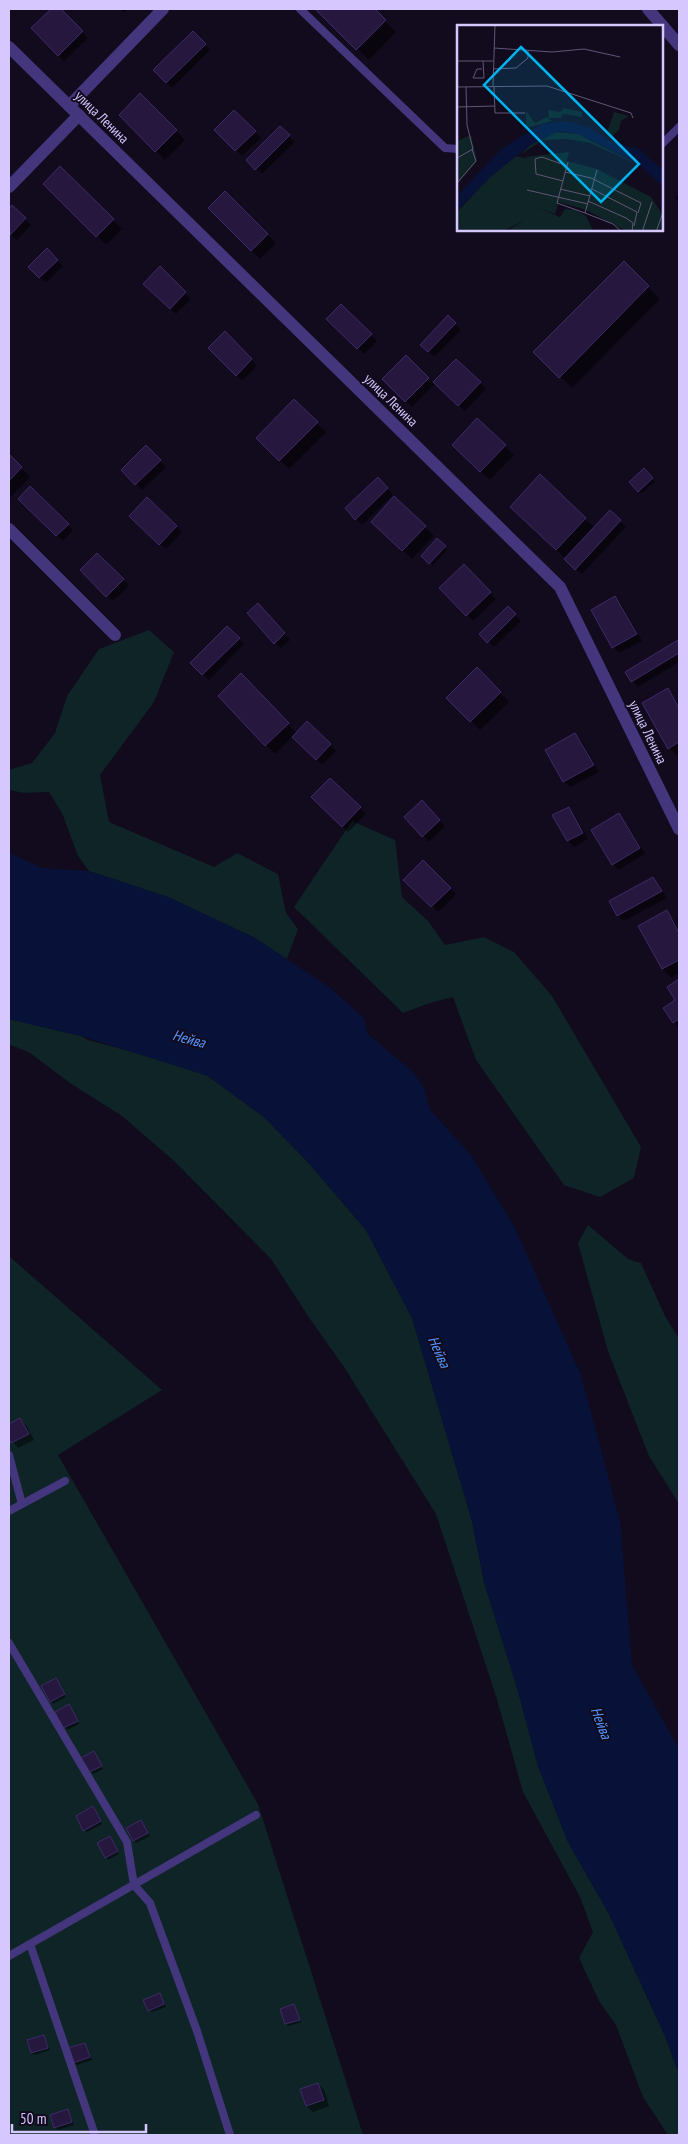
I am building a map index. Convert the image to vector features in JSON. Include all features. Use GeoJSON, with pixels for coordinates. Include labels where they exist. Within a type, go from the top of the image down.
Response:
{"type":"FeatureCollection","features":[{"type":"Feature","properties":{"kind":"street"},"geometry":{"type":"LineString","coordinates":[[9,187],[163,9]]}},
{"type":"Feature","properties":{"kind":"street"},"geometry":{"type":"LineString","coordinates":[[648,9],[662,25]]}},
{"type":"Feature","properties":{"kind":"street"},"geometry":{"type":"LineString","coordinates":[[663,26],[679,45]]}},
{"type":"Feature","properties":{"kind":"street","name":"улица Ленина"},"geometry":{"type":"LineString","coordinates":[[9,47],[560,587],[679,829]]}},
{"type":"Feature","properties":{"kind":"street"},"geometry":{"type":"LineString","coordinates":[[9,529],[115,635]]}},
{"type":"Feature","properties":{"kind":"lane"},"geometry":{"type":"LineString","coordinates":[[300,9],[445,148],[457,149]]}},
{"type":"Feature","properties":{"kind":"lane"},"geometry":{"type":"LineString","coordinates":[[663,143],[679,127]]}},
{"type":"Feature","properties":{"kind":"lane"},"geometry":{"type":"LineString","coordinates":[[9,1454],[22,1504]]}},
{"type":"Feature","properties":{"kind":"lane"},"geometry":{"type":"LineString","coordinates":[[9,1511],[65,1481]]}},
{"type":"Feature","properties":{"kind":"lane"},"geometry":{"type":"LineString","coordinates":[[9,1643],[127,1842],[134,1885],[150,1903],[197,2031],[230,2135]]}},
{"type":"Feature","properties":{"kind":"lane"},"geometry":{"type":"LineString","coordinates":[[9,1956],[256,1816]]}},
{"type":"Feature","properties":{"kind":"lane"},"geometry":{"type":"LineString","coordinates":[[30,1944],[95,2135]]}},
{"type":"Feature","properties":{"kind":"green space"},"geometry":{"type":"Polygon","coordinates":[[[149,630],[174,652],[154,702],[100,775],[109,822],[214,867],[237,853],[278,874],[286,913],[298,929],[287,959],[255,938],[168,897],[89,871],[78,856],[62,813],[49,792],[24,793],[9,790],[9,770],[32,763],[55,733],[67,696],[99,649],[149,630]]]}},
{"type":"Feature","properties":{"kind":"green space"},"geometry":{"type":"Polygon","coordinates":[[[352,821],[395,840],[402,897],[428,921],[445,945],[484,937],[514,952],[552,996],[641,1147],[634,1178],[600,1197],[564,1185],[476,1060],[453,997],[403,1013],[294,907],[352,821]]]}},
{"type":"Feature","properties":{"kind":"green space"},"geometry":{"type":"Polygon","coordinates":[[[9,1019],[81,1036],[88,1040],[155,1058],[208,1076],[264,1117],[306,1160],[366,1230],[412,1318],[472,1521],[484,1582],[518,1691],[538,1766],[568,1842],[609,1914],[665,2036],[679,2074],[679,2135],[668,2135],[643,2097],[616,2025],[599,2001],[579,1958],[593,1932],[580,1897],[523,1792],[496,1696],[436,1514],[344,1367],[271,1259],[173,1160],[122,1116],[70,1083],[30,1053],[9,1044],[9,1019]]]}},
{"type":"Feature","properties":{"kind":"green space"},"geometry":{"type":"Polygon","coordinates":[[[588,1225],[628,1259],[641,1263],[665,1316],[679,1339],[679,1504],[649,1456],[608,1351],[578,1243],[588,1225]]]}},
{"type":"Feature","properties":{"kind":"green space"},"geometry":{"type":"Polygon","coordinates":[[[9,1256],[162,1390],[58,1455],[258,1804],[363,2135],[9,2135],[9,1256]]]}},
{"type":"Feature","properties":{"kind":"water","name":"Нейва"},"geometry":{"type":"Polygon","coordinates":[[[9,853],[42,868],[89,871],[168,897],[255,938],[329,987],[364,1018],[367,1033],[414,1073],[424,1088],[430,1110],[471,1155],[515,1228],[581,1375],[620,1521],[632,1665],[679,1749],[679,2074],[665,2036],[609,1914],[568,1842],[538,1766],[518,1691],[484,1582],[472,1521],[412,1318],[366,1230],[306,1160],[264,1117],[208,1076],[81,1036],[9,1019],[9,853]]]}},
{"type":"Feature","properties":{"kind":"building"},"geometry":{"type":"Polygon","coordinates":[[[51,9],[61,9],[83,31],[58,56],[31,28],[51,9]]]}},
{"type":"Feature","properties":{"kind":"building"},"geometry":{"type":"Polygon","coordinates":[[[315,9],[375,9],[386,20],[356,50],[315,9]]]}},
{"type":"Feature","properties":{"kind":"building"},"geometry":{"type":"Polygon","coordinates":[[[193,31],[206,44],[166,83],[153,70],[193,31]]]}},
{"type":"Feature","properties":{"kind":"building"},"geometry":{"type":"Polygon","coordinates":[[[140,93],[177,130],[155,152],[119,115],[140,93]]]}},
{"type":"Feature","properties":{"kind":"building"},"geometry":{"type":"Polygon","coordinates":[[[234,110],[256,131],[235,151],[214,130],[234,110]]]}},
{"type":"Feature","properties":{"kind":"building"},"geometry":{"type":"Polygon","coordinates":[[[280,126],[290,135],[255,170],[246,160],[280,126]]]}},
{"type":"Feature","properties":{"kind":"building"},"geometry":{"type":"Polygon","coordinates":[[[60,166],[114,219],[96,237],[43,184],[60,166]]]}},
{"type":"Feature","properties":{"kind":"building"},"geometry":{"type":"Polygon","coordinates":[[[225,191],[268,234],[251,251],[208,208],[225,191]]]}},
{"type":"Feature","properties":{"kind":"building"},"geometry":{"type":"Polygon","coordinates":[[[12,205],[26,218],[10,235],[9,209],[12,205]]]}},
{"type":"Feature","properties":{"kind":"building"},"geometry":{"type":"Polygon","coordinates":[[[47,248],[58,260],[39,278],[28,267],[47,248]]]}},
{"type":"Feature","properties":{"kind":"building"},"geometry":{"type":"Polygon","coordinates":[[[624,261],[649,286],[559,378],[533,352],[624,261]]]}},
{"type":"Feature","properties":{"kind":"building"},"geometry":{"type":"Polygon","coordinates":[[[160,266],[186,292],[170,309],[143,284],[160,266]]]}},
{"type":"Feature","properties":{"kind":"building"},"geometry":{"type":"Polygon","coordinates":[[[341,304],[372,334],[357,349],[326,319],[341,304]]]}},
{"type":"Feature","properties":{"kind":"building"},"geometry":{"type":"Polygon","coordinates":[[[448,315],[456,323],[428,352],[420,345],[448,315]]]}},
{"type":"Feature","properties":{"kind":"building"},"geometry":{"type":"Polygon","coordinates":[[[225,331],[252,359],[236,376],[208,348],[225,331]]]}},
{"type":"Feature","properties":{"kind":"building"},"geometry":{"type":"Polygon","coordinates":[[[406,355],[429,378],[405,402],[382,379],[406,355]]]}},
{"type":"Feature","properties":{"kind":"building"},"geometry":{"type":"Polygon","coordinates":[[[456,359],[481,382],[458,406],[433,382],[456,359]]]}},
{"type":"Feature","properties":{"kind":"building"},"geometry":{"type":"Polygon","coordinates":[[[294,399],[318,422],[279,461],[256,438],[294,399]]]}},
{"type":"Feature","properties":{"kind":"building"},"geometry":{"type":"Polygon","coordinates":[[[477,418],[506,445],[480,472],[452,445],[477,418]]]}},
{"type":"Feature","properties":{"kind":"building"},"geometry":{"type":"Polygon","coordinates":[[[146,445],[161,460],[135,485],[121,470],[146,445]]]}},
{"type":"Feature","properties":{"kind":"building"},"geometry":{"type":"Polygon","coordinates":[[[9,454],[22,467],[9,481],[9,454]]]}},
{"type":"Feature","properties":{"kind":"building"},"geometry":{"type":"Polygon","coordinates":[[[644,468],[653,478],[638,492],[629,482],[644,468]]]}},
{"type":"Feature","properties":{"kind":"building"},"geometry":{"type":"Polygon","coordinates":[[[540,474],[586,518],[556,550],[510,507],[540,474]]]}},
{"type":"Feature","properties":{"kind":"building"},"geometry":{"type":"Polygon","coordinates":[[[378,477],[388,488],[355,520],[345,508],[378,477]]]}},
{"type":"Feature","properties":{"kind":"building"},"geometry":{"type":"Polygon","coordinates":[[[30,486],[69,524],[56,536],[18,499],[30,486]]]}},
{"type":"Feature","properties":{"kind":"building"},"geometry":{"type":"Polygon","coordinates":[[[394,496],[426,526],[402,551],[371,522],[394,496]]]}},
{"type":"Feature","properties":{"kind":"building"},"geometry":{"type":"Polygon","coordinates":[[[147,497],[177,526],[159,545],[129,516],[147,497]]]}},
{"type":"Feature","properties":{"kind":"building"},"geometry":{"type":"Polygon","coordinates":[[[610,510],[621,520],[575,570],[564,559],[610,510]]]}},
{"type":"Feature","properties":{"kind":"building"},"geometry":{"type":"Polygon","coordinates":[[[437,538],[446,546],[429,564],[421,556],[437,538]]]}},
{"type":"Feature","properties":{"kind":"building"},"geometry":{"type":"Polygon","coordinates":[[[97,553],[124,579],[106,597],[80,570],[97,553]]]}},
{"type":"Feature","properties":{"kind":"building"},"geometry":{"type":"Polygon","coordinates":[[[464,564],[491,592],[466,616],[439,588],[464,564]]]}},
{"type":"Feature","properties":{"kind":"building"},"geometry":{"type":"Polygon","coordinates":[[[615,596],[637,634],[612,648],[591,610],[615,596]]]}},
{"type":"Feature","properties":{"kind":"building"},"geometry":{"type":"Polygon","coordinates":[[[258,603],[285,633],[274,644],[247,613],[258,603]]]}},
{"type":"Feature","properties":{"kind":"building"},"geometry":{"type":"Polygon","coordinates":[[[508,606],[516,614],[487,643],[479,634],[508,606]]]}},
{"type":"Feature","properties":{"kind":"building"},"geometry":{"type":"Polygon","coordinates":[[[227,626],[240,638],[202,675],[190,663],[227,626]]]}},
{"type":"Feature","properties":{"kind":"building"},"geometry":{"type":"Polygon","coordinates":[[[678,640],[679,653],[631,682],[625,672],[678,640]]]}},
{"type":"Feature","properties":{"kind":"building"},"geometry":{"type":"Polygon","coordinates":[[[477,667],[501,692],[470,722],[446,698],[477,667]]]}},
{"type":"Feature","properties":{"kind":"building"},"geometry":{"type":"Polygon","coordinates":[[[241,673],[289,723],[265,746],[218,696],[241,673]]]}},
{"type":"Feature","properties":{"kind":"building"},"geometry":{"type":"Polygon","coordinates":[[[668,688],[679,708],[679,742],[668,749],[642,703],[668,688]]]}},
{"type":"Feature","properties":{"kind":"building"},"geometry":{"type":"Polygon","coordinates":[[[307,721],[331,744],[316,760],[292,737],[307,721]]]}},
{"type":"Feature","properties":{"kind":"building"},"geometry":{"type":"Polygon","coordinates":[[[575,733],[594,765],[563,782],[545,750],[575,733]]]}},
{"type":"Feature","properties":{"kind":"building"},"geometry":{"type":"Polygon","coordinates":[[[330,778],[361,807],[342,827],[311,797],[330,778]]]}},
{"type":"Feature","properties":{"kind":"building"},"geometry":{"type":"Polygon","coordinates":[[[422,800],[440,820],[422,837],[404,817],[422,800]]]}},
{"type":"Feature","properties":{"kind":"building"},"geometry":{"type":"Polygon","coordinates":[[[569,807],[583,833],[567,841],[552,815],[569,807]]]}},
{"type":"Feature","properties":{"kind":"building"},"geometry":{"type":"Polygon","coordinates":[[[619,813],[640,848],[612,865],[591,830],[619,813]]]}},
{"type":"Feature","properties":{"kind":"building"},"geometry":{"type":"Polygon","coordinates":[[[423,860],[451,888],[431,907],[403,880],[423,860]]]}},
{"type":"Feature","properties":{"kind":"building"},"geometry":{"type":"Polygon","coordinates":[[[653,877],[662,891],[617,916],[609,901],[653,877]]]}},
{"type":"Feature","properties":{"kind":"building"},"geometry":{"type":"Polygon","coordinates":[[[667,910],[679,933],[679,960],[662,969],[638,926],[667,910]]]}},
{"type":"Feature","properties":{"kind":"building"},"geometry":{"type":"Polygon","coordinates":[[[679,979],[679,1019],[673,1023],[663,1008],[675,1000],[667,987],[679,979]]]}},
{"type":"Feature","properties":{"kind":"building"},"geometry":{"type":"Polygon","coordinates":[[[20,1418],[29,1434],[11,1443],[9,1424],[20,1418]]]}},
{"type":"Feature","properties":{"kind":"building"},"geometry":{"type":"Polygon","coordinates":[[[56,1678],[65,1694],[50,1702],[41,1686],[56,1678]]]}},
{"type":"Feature","properties":{"kind":"building"},"geometry":{"type":"Polygon","coordinates":[[[69,1704],[78,1721],[63,1728],[55,1712],[69,1704]]]}},
{"type":"Feature","properties":{"kind":"building"},"geometry":{"type":"Polygon","coordinates":[[[94,1751],[102,1766],[89,1772],[81,1758],[94,1751]]]}},
{"type":"Feature","properties":{"kind":"building"},"geometry":{"type":"Polygon","coordinates":[[[93,1806],[101,1821],[83,1831],[76,1816],[93,1806]]]}},
{"type":"Feature","properties":{"kind":"building"},"geometry":{"type":"Polygon","coordinates":[[[141,1820],[148,1833],[133,1841],[126,1828],[141,1820]]]}},
{"type":"Feature","properties":{"kind":"building"},"geometry":{"type":"Polygon","coordinates":[[[110,1836],[118,1851],[105,1858],[97,1843],[110,1836]]]}},
{"type":"Feature","properties":{"kind":"building"},"geometry":{"type":"Polygon","coordinates":[[[160,1993],[164,2004],[148,2011],[143,2000],[160,1993]]]}},
{"type":"Feature","properties":{"kind":"building"},"geometry":{"type":"Polygon","coordinates":[[[294,2004],[300,2020],[285,2024],[280,2009],[294,2004]]]}},
{"type":"Feature","properties":{"kind":"building"},"geometry":{"type":"Polygon","coordinates":[[[44,2035],[48,2048],[31,2053],[27,2040],[44,2035]]]}},
{"type":"Feature","properties":{"kind":"building"},"geometry":{"type":"Polygon","coordinates":[[[85,2043],[90,2057],[73,2063],[68,2048],[85,2043]]]}},
{"type":"Feature","properties":{"kind":"building"},"geometry":{"type":"Polygon","coordinates":[[[318,2083],[324,2100],[306,2106],[300,2089],[318,2083]]]}},
{"type":"Feature","properties":{"kind":"building"},"geometry":{"type":"Polygon","coordinates":[[[68,2109],[72,2122],[54,2128],[50,2115],[68,2109]]]}}]}
